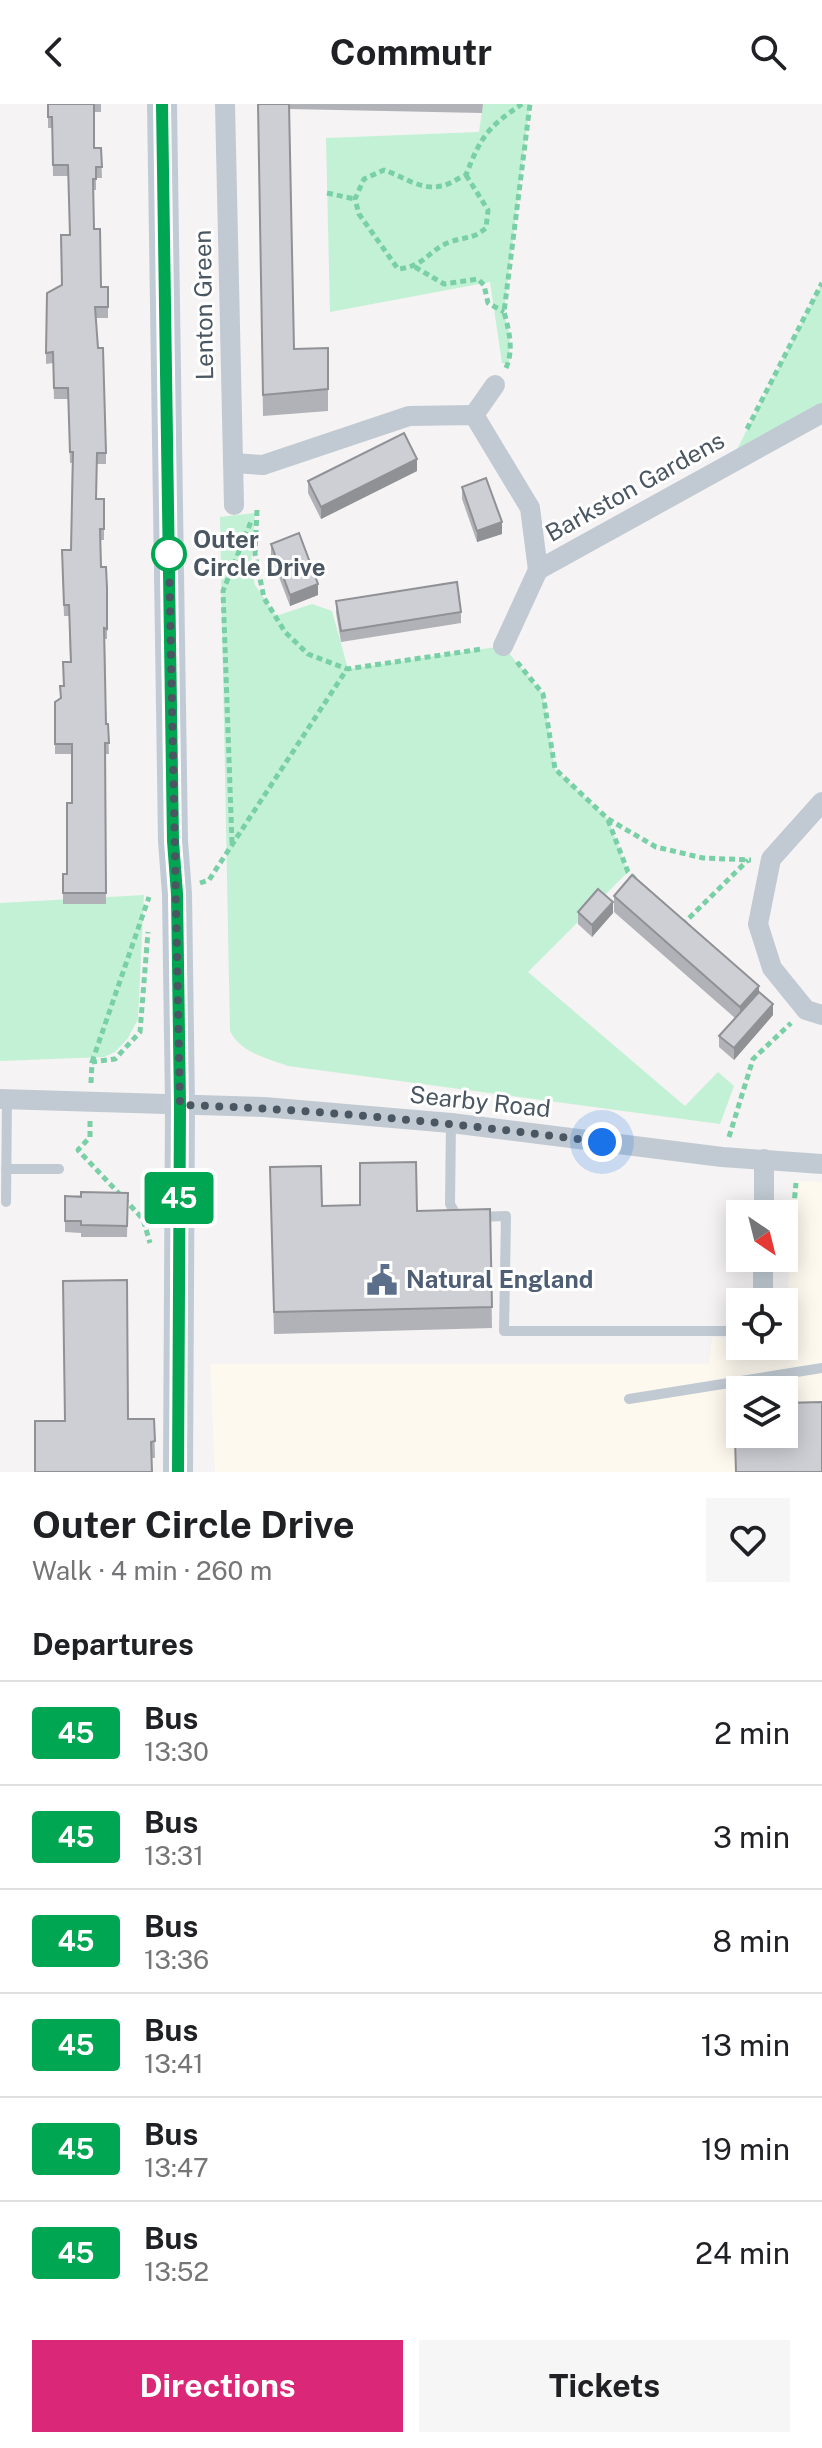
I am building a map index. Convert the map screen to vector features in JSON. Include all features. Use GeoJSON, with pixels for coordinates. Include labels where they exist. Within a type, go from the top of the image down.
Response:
{"type":"FeatureCollection","features":[{"type":"Feature","properties":{"kind":"main road"},"geometry":{"type":"LineString","coordinates":[[162,104],[173,841],[164,893],[180,1105],[178,1472]]}},
{"type":"Feature","properties":{"kind":"street","name":"Lenton Green"},"geometry":{"type":"LineString","coordinates":[[225,104],[234,505]]}},
{"type":"Feature","properties":{"kind":"street"},"geometry":{"type":"LineString","coordinates":[[233,463],[263,465],[409,416],[474,415],[495,385]]}},
{"type":"Feature","properties":{"kind":"street","name":"Barkston Gardens"},"geometry":{"type":"LineString","coordinates":[[474,415],[530,508],[538,570],[822,413]]}},
{"type":"Feature","properties":{"kind":"street"},"geometry":{"type":"LineString","coordinates":[[503,646],[538,570]]}},
{"type":"Feature","properties":{"kind":"street"},"geometry":{"type":"LineString","coordinates":[[814,1012],[772,968],[758,924],[771,859],[822,802]]}},
{"type":"Feature","properties":{"kind":"street"},"geometry":{"type":"LineString","coordinates":[[4,1099],[180,1105]]}},
{"type":"Feature","properties":{"kind":"street","name":"Searby Road"},"geometry":{"type":"LineString","coordinates":[[180,1105],[264,1107],[451,1123],[722,1157],[822,1164]]}},
{"type":"Feature","properties":{"kind":"street"},"geometry":{"type":"LineString","coordinates":[[764,1159],[764,1200]]}},
{"type":"Feature","properties":{"kind":"lane"},"geometry":{"type":"LineString","coordinates":[[4,1099],[6,1202]]}},
{"type":"Feature","properties":{"kind":"lane"},"geometry":{"type":"LineString","coordinates":[[451,1123],[450,1204],[455,1213],[464,1217],[506,1216],[504,1331],[726,1331]]}},
{"type":"Feature","properties":{"kind":"lane"},"geometry":{"type":"LineString","coordinates":[[6,1169],[59,1169]]}},
{"type":"Feature","properties":{"kind":"lane"},"geometry":{"type":"LineString","coordinates":[[629,1399],[822,1368]]}},
{"type":"Feature","properties":{"kind":"path"},"geometry":{"type":"LineString","coordinates":[[466,175],[488,210],[486,228],[476,237],[448,243],[415,267],[398,269],[359,214],[355,199],[364,179],[384,170],[421,186],[441,187],[466,175],[479,142],[497,121],[522,104]]}},
{"type":"Feature","properties":{"kind":"path"},"geometry":{"type":"LineString","coordinates":[[495,385],[509,364],[510,337],[504,312],[530,104]]}},
{"type":"Feature","properties":{"kind":"path"},"geometry":{"type":"LineString","coordinates":[[327,193],[355,199]]}},
{"type":"Feature","properties":{"kind":"path"},"geometry":{"type":"LineString","coordinates":[[415,267],[444,284],[478,279],[484,285],[488,303],[504,312]]}},
{"type":"Feature","properties":{"kind":"path"},"geometry":{"type":"LineString","coordinates":[[729,465],[822,283]]}},
{"type":"Feature","properties":{"kind":"path"},"geometry":{"type":"LineString","coordinates":[[232,844],[223,591],[258,505],[255,554],[264,598],[285,632],[308,654],[347,669],[503,646],[543,694],[555,769],[608,819],[656,847],[703,858],[771,859]]}},
{"type":"Feature","properties":{"kind":"path"},"geometry":{"type":"LineString","coordinates":[[164,893],[209,880],[347,669]]}},
{"type":"Feature","properties":{"kind":"path"},"geometry":{"type":"LineString","coordinates":[[608,819],[628,872],[639,883]]}},
{"type":"Feature","properties":{"kind":"path"},"geometry":{"type":"LineString","coordinates":[[672,915],[683,926],[748,860]]}},
{"type":"Feature","properties":{"kind":"path"},"geometry":{"type":"LineString","coordinates":[[153,1254],[143,1219],[78,1150],[90,1137],[92,1062],[164,893]]}},
{"type":"Feature","properties":{"kind":"path"},"geometry":{"type":"LineString","coordinates":[[92,1062],[115,1059],[140,1032],[164,893]]}},
{"type":"Feature","properties":{"kind":"path"},"geometry":{"type":"LineString","coordinates":[[722,1157],[753,1059],[814,1012]]}},
{"type":"Feature","properties":{"kind":"path"},"geometry":{"type":"LineString","coordinates":[[787,1280],[798,1162]]}},
{"type":"Feature","properties":{"kind":"shaded area"},"geometry":{"type":"Polygon","coordinates":[[[796,1181],[822,1182],[822,1472],[215,1472],[210,1364],[709,1364],[712,1337],[726,1338],[726,1360],[798,1360],[798,1288],[788,1288],[789,1272],[798,1272],[796,1181]]]}},
{"type":"Feature","properties":{"kind":"green space"},"geometry":{"type":"Polygon","coordinates":[[[483,104],[530,104],[504,312],[510,337],[509,364],[502,363],[490,282],[330,312],[326,138],[479,132],[483,104]]]}},
{"type":"Feature","properties":{"kind":"green space"},"geometry":{"type":"Polygon","coordinates":[[[822,283],[822,413],[729,465],[822,283]]]}},
{"type":"Feature","properties":{"kind":"green space"},"geometry":{"type":"Polygon","coordinates":[[[255,513],[251,566],[255,585],[276,616],[312,604],[332,611],[348,669],[503,646],[543,694],[555,769],[608,819],[628,872],[528,972],[685,1106],[718,1072],[734,1086],[720,1124],[288,1066],[255,1054],[235,1038],[230,1031],[220,517],[255,513]]]}},
{"type":"Feature","properties":{"kind":"green space"},"geometry":{"type":"Polygon","coordinates":[[[144,895],[138,1019],[128,1038],[115,1052],[104,1057],[0,1061],[0,903],[144,895]]]}},
{"type":"Feature","properties":{"kind":"building"},"geometry":{"type":"Polygon","coordinates":[[[48,104],[94,104],[94,148],[101,148],[102,167],[96,167],[96,179],[93,179],[94,229],[100,229],[101,287],[108,287],[108,307],[95,307],[98,348],[103,348],[106,453],[97,453],[96,499],[104,499],[104,529],[100,529],[101,567],[106,567],[107,588],[107,629],[104,628],[109,743],[105,743],[106,893],[63,893],[63,874],[67,874],[67,803],[72,803],[72,744],[55,744],[55,702],[61,698],[60,686],[64,686],[63,662],[71,662],[69,605],[64,605],[62,550],[71,550],[73,452],[70,452],[68,388],[54,388],[53,352],[46,353],[47,293],[62,285],[61,235],[70,235],[68,165],[53,165],[52,117],[48,117],[48,104]]]}},
{"type":"Feature","properties":{"kind":"building"},"geometry":{"type":"Polygon","coordinates":[[[258,104],[289,104],[294,349],[328,348],[328,389],[263,395],[258,104]]]}},
{"type":"Feature","properties":{"kind":"building"},"geometry":{"type":"Polygon","coordinates":[[[404,433],[417,459],[321,507],[308,481],[404,433]]]}},
{"type":"Feature","properties":{"kind":"building"},"geometry":{"type":"Polygon","coordinates":[[[486,478],[502,522],[477,531],[462,487],[486,478]]]}},
{"type":"Feature","properties":{"kind":"building"},"geometry":{"type":"Polygon","coordinates":[[[299,533],[318,584],[290,595],[271,544],[299,533]]]}},
{"type":"Feature","properties":{"kind":"building"},"geometry":{"type":"Polygon","coordinates":[[[457,582],[461,612],[341,631],[336,601],[457,582]]]}},
{"type":"Feature","properties":{"kind":"building"},"geometry":{"type":"Polygon","coordinates":[[[632,875],[759,986],[740,1007],[614,896],[632,875]]]}},
{"type":"Feature","properties":{"kind":"building"},"geometry":{"type":"Polygon","coordinates":[[[598,889],[613,902],[592,925],[578,912],[598,889]]]}},
{"type":"Feature","properties":{"kind":"building"},"geometry":{"type":"Polygon","coordinates":[[[759,992],[773,1004],[734,1048],[719,1036],[759,992]]]}},
{"type":"Feature","properties":{"kind":"building","name":"Natural England"},"geometry":{"type":"Polygon","coordinates":[[[416,1162],[417,1211],[490,1209],[492,1307],[274,1312],[270,1167],[321,1166],[322,1206],[360,1205],[360,1163],[416,1162]]]}},
{"type":"Feature","properties":{"kind":"building"},"geometry":{"type":"Polygon","coordinates":[[[81,1192],[128,1193],[127,1226],[81,1225],[81,1221],[65,1221],[65,1196],[81,1197],[81,1192]]]}},
{"type":"Feature","properties":{"kind":"building"},"geometry":{"type":"Polygon","coordinates":[[[127,1280],[128,1419],[154,1419],[152,1472],[35,1472],[35,1421],[65,1421],[63,1281],[127,1280]]]}},
{"type":"Feature","properties":{"kind":"building"},"geometry":{"type":"Polygon","coordinates":[[[822,1402],[822,1472],[736,1472],[735,1448],[798,1448],[798,1403],[822,1402]]]}},
{"type":"Feature","properties":{"kind":"bus line","name":"45"},"geometry":{"type":"LineString","coordinates":[[162,104],[180,1105],[178,1472]]}},
{"type":"Feature","properties":{"kind":"place","name":"Outer Circle Drive"},"geometry":{"type":"Point","coordinates":[169,554]}},
{"type":"Feature","properties":{"kind":"place","name":"Natural England"},"geometry":{"type":"Point","coordinates":[382,1280]}},
{"type":"Feature","properties":{"kind":"route"},"geometry":{"type":"LineString","coordinates":[[169,554],[180,1105],[264,1107],[451,1123],[602,1142]]}}]}
